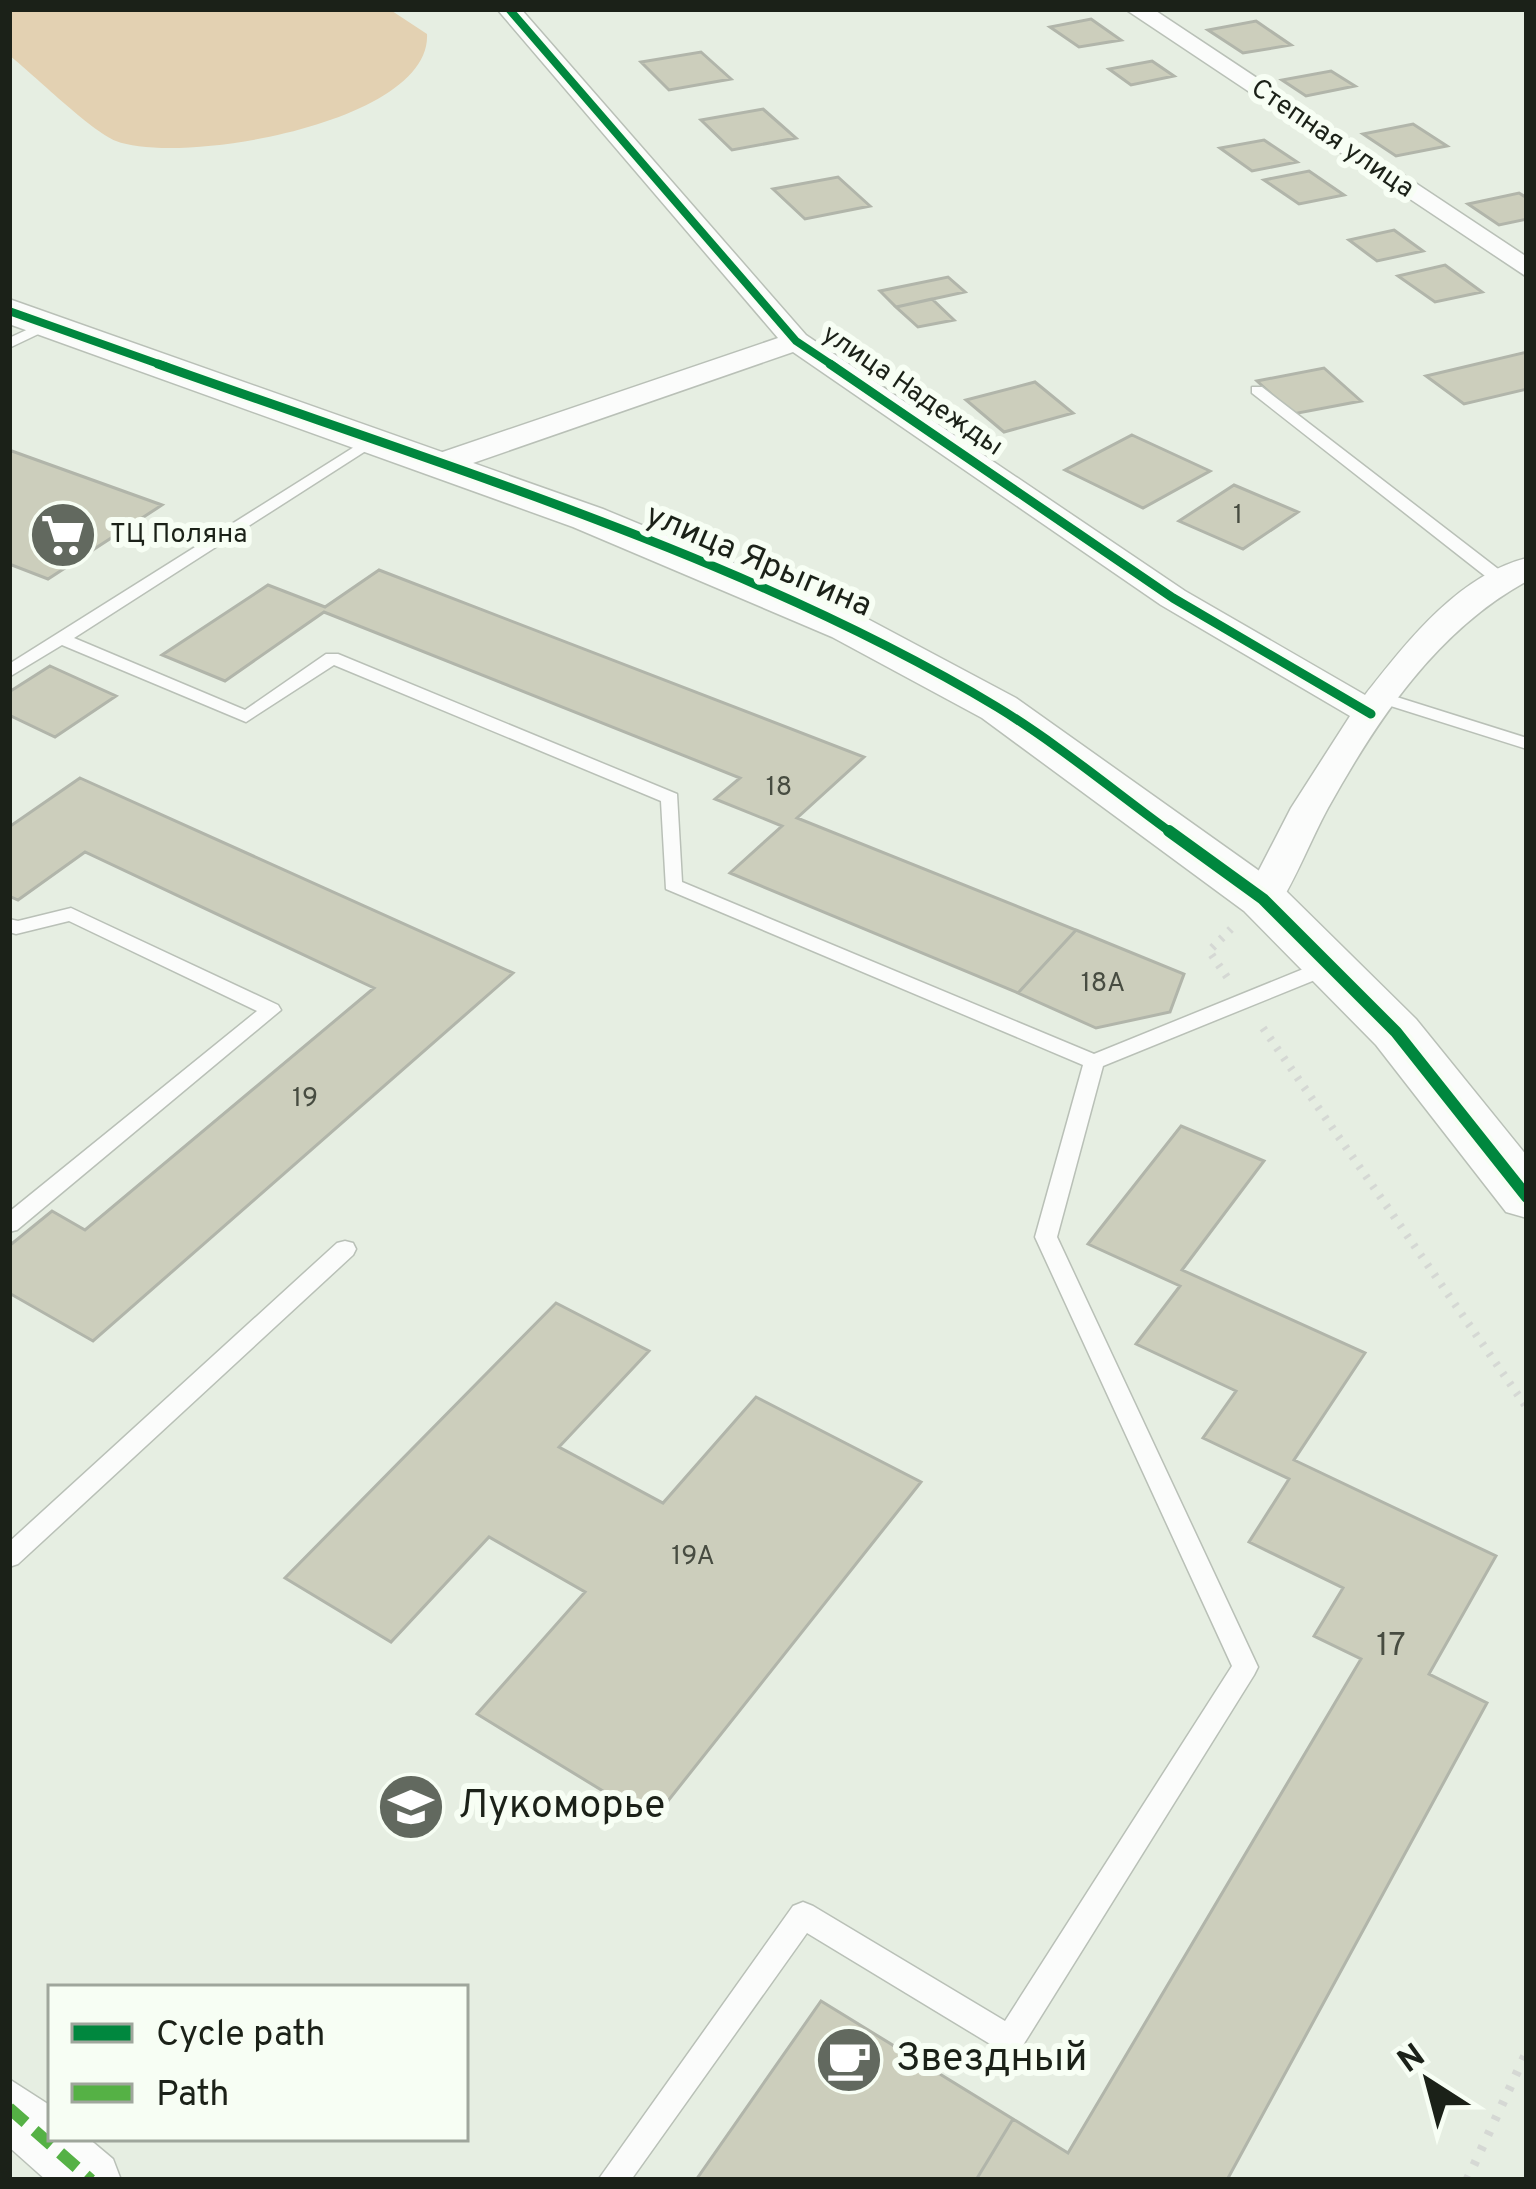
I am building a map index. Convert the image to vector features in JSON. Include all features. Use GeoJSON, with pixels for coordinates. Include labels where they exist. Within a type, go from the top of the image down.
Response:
{"type":"FeatureCollection","features":[{"type":"Feature","properties":{"kind":"street","name":"улица Надежды"},"geometry":{"type":"LineString","coordinates":[[509,9],[796,341],[1173,598],[1378,706]]}},
{"type":"Feature","properties":{"kind":"street","name":"Степная улица"},"geometry":{"type":"LineString","coordinates":[[1137,9],[1527,269]]}},
{"type":"Feature","properties":{"kind":"street","name":"улица Ярыгина"},"geometry":{"type":"LineString","coordinates":[[21,326],[588,518],[867,637],[999,708],[1263,899],[1396,1032],[1527,1197]]}},
{"type":"Feature","properties":{"kind":"street"},"geometry":{"type":"LineString","coordinates":[[436,465],[796,341]]}},
{"type":"Feature","properties":{"kind":"street"},"geometry":{"type":"LineString","coordinates":[[1263,899],[1305,809],[1378,706],[1453,612],[1513,574]]}},
{"type":"Feature","properties":{"kind":"street"},"geometry":{"type":"LineString","coordinates":[[9,2108],[91,2180]]}},
{"type":"Feature","properties":{"kind":"lane"},"geometry":{"type":"LineString","coordinates":[[1257,390],[1513,574]]}},
{"type":"Feature","properties":{"kind":"lane"},"geometry":{"type":"LineString","coordinates":[[9,672],[370,442]]}},
{"type":"Feature","properties":{"kind":"lane"},"geometry":{"type":"LineString","coordinates":[[62,639],[246,717],[332,658],[670,798],[673,885],[1094,1063],[1330,966]]}},
{"type":"Feature","properties":{"kind":"lane"},"geometry":{"type":"LineString","coordinates":[[1378,706],[1527,744]]}},
{"type":"Feature","properties":{"kind":"lane"},"geometry":{"type":"LineString","coordinates":[[9,925],[16,928],[71,914],[271,1010],[9,1224]]}},
{"type":"Feature","properties":{"kind":"lane"},"geometry":{"type":"LineString","coordinates":[[613,2180],[803,1916],[1010,2040],[1245,1666],[1046,1237],[1094,1063]]}},
{"type":"Feature","properties":{"kind":"lane"},"geometry":{"type":"LineString","coordinates":[[9,1557],[345,1249]]}},
{"type":"Feature","properties":{"kind":"path"},"geometry":{"type":"LineString","coordinates":[[1263,899],[1209,951],[1527,1408]]}},
{"type":"Feature","properties":{"kind":"path"},"geometry":{"type":"LineString","coordinates":[[1467,2180],[1527,2051]]}},
{"type":"Feature","properties":{"kind":"shaded area"},"geometry":{"type":"Polygon","coordinates":[[[9,9],[389,9],[427,34],[418,65],[390,92],[348,114],[244,142],[148,147],[105,135],[9,55],[9,9]]]}},
{"type":"Feature","properties":{"kind":"building"},"geometry":{"type":"Polygon","coordinates":[[[1091,19],[1121,40],[1079,47],[1050,27],[1091,19]]]}},
{"type":"Feature","properties":{"kind":"building"},"geometry":{"type":"Polygon","coordinates":[[[1256,21],[1291,45],[1243,53],[1208,30],[1256,21]]]}},
{"type":"Feature","properties":{"kind":"building"},"geometry":{"type":"Polygon","coordinates":[[[701,52],[731,79],[669,90],[641,62],[701,52]]]}},
{"type":"Feature","properties":{"kind":"building"},"geometry":{"type":"Polygon","coordinates":[[[1152,61],[1174,76],[1131,85],[1109,69],[1152,61]]]}},
{"type":"Feature","properties":{"kind":"building"},"geometry":{"type":"Polygon","coordinates":[[[1331,71],[1355,86],[1306,96],[1282,80],[1331,71]]]}},
{"type":"Feature","properties":{"kind":"building"},"geometry":{"type":"Polygon","coordinates":[[[763,109],[796,138],[732,150],[701,120],[763,109]]]}},
{"type":"Feature","properties":{"kind":"building"},"geometry":{"type":"Polygon","coordinates":[[[1413,124],[1447,146],[1396,156],[1363,134],[1413,124]]]}},
{"type":"Feature","properties":{"kind":"building"},"geometry":{"type":"Polygon","coordinates":[[[1264,140],[1297,162],[1252,171],[1220,148],[1264,140]]]}},
{"type":"Feature","properties":{"kind":"building"},"geometry":{"type":"Polygon","coordinates":[[[1309,171],[1344,195],[1299,204],[1264,180],[1309,171]]]}},
{"type":"Feature","properties":{"kind":"building"},"geometry":{"type":"Polygon","coordinates":[[[838,177],[870,206],[805,219],[773,189],[838,177]]]}},
{"type":"Feature","properties":{"kind":"building"},"geometry":{"type":"Polygon","coordinates":[[[1519,193],[1527,198],[1527,219],[1499,225],[1468,204],[1519,193]]]}},
{"type":"Feature","properties":{"kind":"building"},"geometry":{"type":"Polygon","coordinates":[[[1394,230],[1423,251],[1377,261],[1349,240],[1394,230]]]}},
{"type":"Feature","properties":{"kind":"building"},"geometry":{"type":"Polygon","coordinates":[[[1445,265],[1482,292],[1435,302],[1398,276],[1445,265]]]}},
{"type":"Feature","properties":{"kind":"building"},"geometry":{"type":"Polygon","coordinates":[[[948,277],[965,292],[896,307],[880,291],[948,277]]]}},
{"type":"Feature","properties":{"kind":"building"},"geometry":{"type":"Polygon","coordinates":[[[932,299],[954,320],[918,327],[896,307],[932,299]]]}},
{"type":"Feature","properties":{"kind":"building"},"geometry":{"type":"Polygon","coordinates":[[[1527,352],[1527,389],[1464,404],[1426,376],[1527,352]]]}},
{"type":"Feature","properties":{"kind":"building"},"geometry":{"type":"Polygon","coordinates":[[[1324,368],[1361,401],[1293,414],[1257,381],[1324,368]]]}},
{"type":"Feature","properties":{"kind":"building"},"geometry":{"type":"Polygon","coordinates":[[[1035,382],[1073,413],[1004,432],[966,400],[1035,382]]]}},
{"type":"Feature","properties":{"kind":"building"},"geometry":{"type":"Polygon","coordinates":[[[1132,435],[1210,471],[1143,508],[1065,470],[1132,435]]]}},
{"type":"Feature","properties":{"kind":"building","name":"ТЦ Поляна"},"geometry":{"type":"Polygon","coordinates":[[[9,450],[162,505],[48,579],[9,564],[9,450]]]}},
{"type":"Feature","properties":{"kind":"building"},"geometry":{"type":"Polygon","coordinates":[[[1234,485],[1298,512],[1243,549],[1179,521],[1234,485]]]}},
{"type":"Feature","properties":{"kind":"building"},"geometry":{"type":"Polygon","coordinates":[[[379,570],[864,757],[797,818],[1076,930],[1018,993],[730,873],[782,826],[715,799],[740,778],[324,612],[225,681],[162,655],[268,585],[325,607],[379,570]]]}},
{"type":"Feature","properties":{"kind":"building"},"geometry":{"type":"Polygon","coordinates":[[[50,666],[116,696],[55,737],[9,715],[9,692],[50,666]]]}},
{"type":"Feature","properties":{"kind":"building"},"geometry":{"type":"Polygon","coordinates":[[[80,778],[513,973],[93,1341],[9,1293],[9,1246],[52,1211],[85,1230],[374,988],[85,852],[18,900],[9,896],[9,827],[80,778]]]}},
{"type":"Feature","properties":{"kind":"building"},"geometry":{"type":"Polygon","coordinates":[[[1076,930],[1184,974],[1170,1012],[1096,1028],[1018,993],[1076,930]]]}},
{"type":"Feature","properties":{"kind":"building"},"geometry":{"type":"Polygon","coordinates":[[[1181,1126],[1264,1161],[1182,1270],[1365,1353],[1294,1460],[1496,1556],[1429,1674],[1487,1703],[1227,2180],[976,2180],[1013,2119],[1068,2153],[1361,1659],[1314,1636],[1343,1588],[1249,1542],[1289,1479],[1203,1438],[1236,1391],[1136,1344],[1180,1286],[1088,1244],[1181,1126]]]}},
{"type":"Feature","properties":{"kind":"building"},"geometry":{"type":"Polygon","coordinates":[[[556,1303],[649,1351],[559,1447],[663,1503],[756,1397],[921,1482],[652,1821],[477,1714],[585,1592],[489,1537],[391,1642],[285,1578],[556,1303]]]}},
{"type":"Feature","properties":{"kind":"building","name":"Звездный"},"geometry":{"type":"Polygon","coordinates":[[[821,2001],[1013,2119],[976,2180],[696,2180],[821,2001]]]}},
{"type":"Feature","properties":{"kind":"marked path"},"geometry":{"type":"LineString","coordinates":[[9,2108],[91,2180]]}},
{"type":"Feature","properties":{"kind":"cycle path"},"geometry":{"type":"LineString","coordinates":[[509,9],[796,341],[1173,598],[1371,714]]}},
{"type":"Feature","properties":{"kind":"cycle path"},"geometry":{"type":"LineString","coordinates":[[9,311],[588,518],[848,627],[999,708],[1263,899],[1396,1032],[1527,1197]]}},
{"type":"Feature","properties":{"kind":"place","name":"ТЦ Поляна"},"geometry":{"type":"Point","coordinates":[63,535]}},
{"type":"Feature","properties":{"kind":"place","name":"Лукоморье"},"geometry":{"type":"Point","coordinates":[411,1807]}},
{"type":"Feature","properties":{"kind":"place","name":"Звездный"},"geometry":{"type":"Point","coordinates":[849,2060]}}]}
